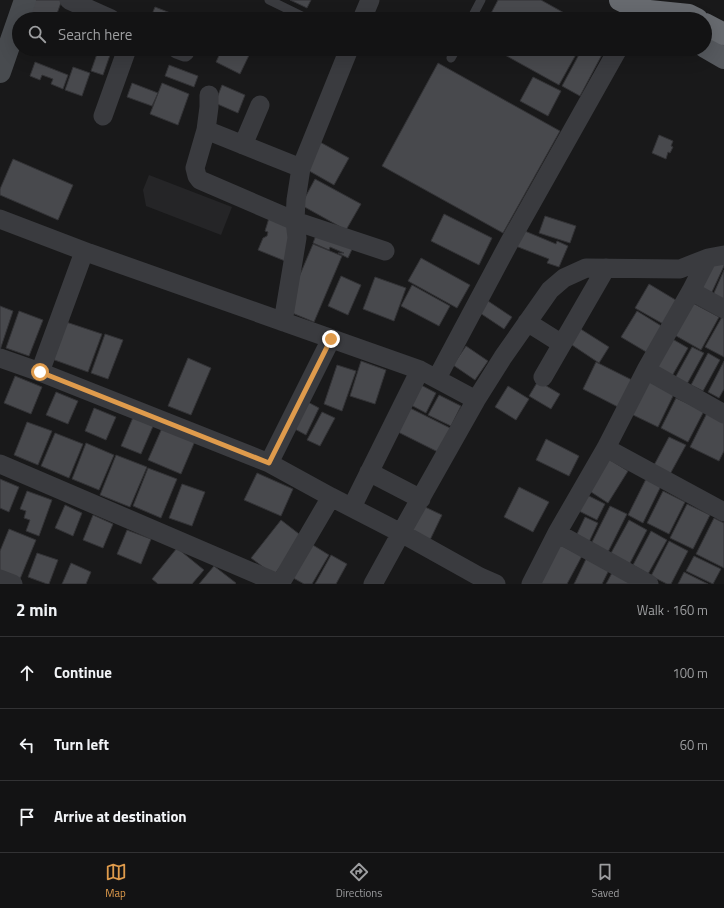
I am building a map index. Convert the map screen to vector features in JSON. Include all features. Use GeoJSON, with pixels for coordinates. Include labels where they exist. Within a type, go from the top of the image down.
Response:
{"type":"FeatureCollection","features":[{"type":"Feature","properties":{"kind":"highway"},"geometry":{"type":"LineString","coordinates":[[620,0],[638,12]]}},
{"type":"Feature","properties":{"kind":"highway"},"geometry":{"type":"LineString","coordinates":[[712,28],[724,34]]}},
{"type":"Feature","properties":{"kind":"main road"},"geometry":{"type":"LineString","coordinates":[[712,51],[724,58]]}},
{"type":"Feature","properties":{"kind":"street"},"geometry":{"type":"LineString","coordinates":[[21,12],[25,0]]}},
{"type":"Feature","properties":{"kind":"street"},"geometry":{"type":"LineString","coordinates":[[69,0],[95,12]]}},
{"type":"Feature","properties":{"kind":"street"},"geometry":{"type":"LineString","coordinates":[[1,68],[12,37]]}},
{"type":"Feature","properties":{"kind":"street"},"geometry":{"type":"LineString","coordinates":[[103,116],[124,56]]}},
{"type":"Feature","properties":{"kind":"street"},"geometry":{"type":"LineString","coordinates":[[283,322],[297,238],[295,221],[296,200],[301,168],[346,56]]}},
{"type":"Feature","properties":{"kind":"street"},"geometry":{"type":"LineString","coordinates":[[352,506],[369,472],[509,242],[614,56]]}},
{"type":"Feature","properties":{"kind":"street"},"geometry":{"type":"LineString","coordinates":[[209,95],[206,130],[195,168],[197,176],[200,180],[295,221],[385,251]]}},
{"type":"Feature","properties":{"kind":"street"},"geometry":{"type":"LineString","coordinates":[[243,145],[260,105]]}},
{"type":"Feature","properties":{"kind":"street"},"geometry":{"type":"LineString","coordinates":[[206,130],[301,168]]}},
{"type":"Feature","properties":{"kind":"street"},"geometry":{"type":"LineString","coordinates":[[0,219],[84,252],[428,374],[476,400]]}},
{"type":"Feature","properties":{"kind":"street"},"geometry":{"type":"LineString","coordinates":[[40,372],[84,252]]}},
{"type":"Feature","properties":{"kind":"street"},"geometry":{"type":"LineString","coordinates":[[373,584],[476,400],[503,357],[550,290],[564,278],[586,268],[680,268],[716,256]]}},
{"type":"Feature","properties":{"kind":"street"},"geometry":{"type":"LineString","coordinates":[[531,584],[557,533],[606,448],[646,370],[691,291],[716,256]]}},
{"type":"Feature","properties":{"kind":"street"},"geometry":{"type":"LineString","coordinates":[[543,377],[606,268]]}},
{"type":"Feature","properties":{"kind":"street"},"geometry":{"type":"LineString","coordinates":[[691,291],[724,309]]}},
{"type":"Feature","properties":{"kind":"street"},"geometry":{"type":"LineString","coordinates":[[527,322],[562,344]]}},
{"type":"Feature","properties":{"kind":"street"},"geometry":{"type":"LineString","coordinates":[[269,463],[331,339]]}},
{"type":"Feature","properties":{"kind":"street"},"geometry":{"type":"LineString","coordinates":[[0,358],[40,372],[269,463],[331,497],[352,506],[485,582]]}},
{"type":"Feature","properties":{"kind":"street"},"geometry":{"type":"LineString","coordinates":[[646,370],[724,414]]}},
{"type":"Feature","properties":{"kind":"street"},"geometry":{"type":"LineString","coordinates":[[606,448],[724,512]]}},
{"type":"Feature","properties":{"kind":"street"},"geometry":{"type":"LineString","coordinates":[[0,464],[280,584],[331,497]]}},
{"type":"Feature","properties":{"kind":"street"},"geometry":{"type":"LineString","coordinates":[[369,472],[421,498]]}},
{"type":"Feature","properties":{"kind":"street"},"geometry":{"type":"LineString","coordinates":[[557,533],[649,584]]}},
{"type":"Feature","properties":{"kind":"street"},"geometry":{"type":"LineString","coordinates":[[0,579],[14,584]]}},
{"type":"Feature","properties":{"kind":"lane"},"geometry":{"type":"LineString","coordinates":[[269,0],[294,12]]}},
{"type":"Feature","properties":{"kind":"lane"},"geometry":{"type":"LineString","coordinates":[[475,12],[481,0]]}},
{"type":"Feature","properties":{"kind":"shaded area"},"geometry":{"type":"Polygon","coordinates":[[[149,175],[232,207],[221,235],[146,206],[143,190],[149,175]]]}},
{"type":"Feature","properties":{"kind":"building"},"geometry":{"type":"Polygon","coordinates":[[[31,0],[62,0],[58,12],[27,12],[31,0]]]}},
{"type":"Feature","properties":{"kind":"building"},"geometry":{"type":"Polygon","coordinates":[[[290,0],[311,0],[307,8],[290,0]]]}},
{"type":"Feature","properties":{"kind":"building"},"geometry":{"type":"Polygon","coordinates":[[[498,0],[541,0],[562,12],[492,12],[498,0]]]}},
{"type":"Feature","properties":{"kind":"building"},"geometry":{"type":"Polygon","coordinates":[[[76,7],[82,12],[74,12],[76,7]]]}},
{"type":"Feature","properties":{"kind":"building"},"geometry":{"type":"Polygon","coordinates":[[[155,7],[168,12],[153,12],[155,7]]]}},
{"type":"Feature","properties":{"kind":"building"},"geometry":{"type":"Polygon","coordinates":[[[96,56],[110,56],[103,75],[91,71],[96,56]]]}},
{"type":"Feature","properties":{"kind":"building"},"geometry":{"type":"Polygon","coordinates":[[[219,56],[249,56],[240,74],[216,62],[219,56]]]}},
{"type":"Feature","properties":{"kind":"building"},"geometry":{"type":"Polygon","coordinates":[[[507,56],[575,56],[559,85],[507,56]]]}},
{"type":"Feature","properties":{"kind":"building"},"geometry":{"type":"Polygon","coordinates":[[[578,56],[601,56],[580,96],[562,86],[578,56]]]}},
{"type":"Feature","properties":{"kind":"building"},"geometry":{"type":"Polygon","coordinates":[[[35,62],[68,75],[63,89],[51,84],[53,79],[42,75],[40,80],[30,76],[35,62]]]}},
{"type":"Feature","properties":{"kind":"building"},"geometry":{"type":"Polygon","coordinates":[[[438,63],[560,131],[503,233],[382,166],[438,63]]]}},
{"type":"Feature","properties":{"kind":"building"},"geometry":{"type":"Polygon","coordinates":[[[169,65],[198,76],[194,87],[165,76],[169,65]]]}},
{"type":"Feature","properties":{"kind":"building"},"geometry":{"type":"Polygon","coordinates":[[[73,67],[90,73],[82,96],[65,90],[73,67]]]}},
{"type":"Feature","properties":{"kind":"building"},"geometry":{"type":"Polygon","coordinates":[[[533,77],[561,91],[548,116],[520,101],[533,77]]]}},
{"type":"Feature","properties":{"kind":"building"},"geometry":{"type":"Polygon","coordinates":[[[132,83],[158,93],[152,106],[127,97],[132,83]]]}},
{"type":"Feature","properties":{"kind":"building"},"geometry":{"type":"Polygon","coordinates":[[[162,83],[189,94],[178,125],[150,114],[162,83]]]}},
{"type":"Feature","properties":{"kind":"building"},"geometry":{"type":"Polygon","coordinates":[[[222,85],[245,95],[238,113],[215,103],[222,85]]]}},
{"type":"Feature","properties":{"kind":"building"},"geometry":{"type":"Polygon","coordinates":[[[659,135],[673,141],[671,146],[673,147],[670,153],[668,152],[666,159],[652,153],[659,135]]]}},
{"type":"Feature","properties":{"kind":"building"},"geometry":{"type":"Polygon","coordinates":[[[318,141],[349,158],[334,185],[304,168],[318,141]]]}},
{"type":"Feature","properties":{"kind":"building"},"geometry":{"type":"Polygon","coordinates":[[[13,159],[73,185],[58,220],[0,195],[0,189],[13,159]]]}},
{"type":"Feature","properties":{"kind":"building"},"geometry":{"type":"Polygon","coordinates":[[[315,179],[361,204],[346,230],[301,205],[315,179]]]}},
{"type":"Feature","properties":{"kind":"building"},"geometry":{"type":"Polygon","coordinates":[[[444,214],[492,238],[479,265],[431,241],[444,214]]]}},
{"type":"Feature","properties":{"kind":"building"},"geometry":{"type":"Polygon","coordinates":[[[545,216],[576,226],[570,243],[539,233],[545,216]]]}},
{"type":"Feature","properties":{"kind":"building"},"geometry":{"type":"Polygon","coordinates":[[[269,218],[293,225],[285,261],[258,250],[263,238],[267,236],[268,232],[265,231],[269,218]]]}},
{"type":"Feature","properties":{"kind":"building"},"geometry":{"type":"Polygon","coordinates":[[[520,229],[556,244],[557,241],[568,246],[559,267],[547,263],[549,259],[513,245],[520,229]]]}},
{"type":"Feature","properties":{"kind":"building"},"geometry":{"type":"Polygon","coordinates":[[[318,230],[354,245],[348,258],[338,253],[344,253],[330,247],[329,250],[313,243],[318,230]]]}},
{"type":"Feature","properties":{"kind":"building"},"geometry":{"type":"Polygon","coordinates":[[[313,244],[342,256],[314,322],[285,310],[313,244]]]}},
{"type":"Feature","properties":{"kind":"building"},"geometry":{"type":"Polygon","coordinates":[[[421,258],[470,285],[457,308],[408,281],[421,258]]]}},
{"type":"Feature","properties":{"kind":"building"},"geometry":{"type":"Polygon","coordinates":[[[713,258],[724,263],[724,266],[711,294],[699,288],[713,258]]]}},
{"type":"Feature","properties":{"kind":"building"},"geometry":{"type":"Polygon","coordinates":[[[724,270],[724,300],[713,295],[724,270]]]}},
{"type":"Feature","properties":{"kind":"building"},"geometry":{"type":"Polygon","coordinates":[[[341,276],[361,285],[348,315],[328,306],[341,276]]]}},
{"type":"Feature","properties":{"kind":"building"},"geometry":{"type":"Polygon","coordinates":[[[375,277],[406,288],[394,321],[363,309],[375,277]]]}},
{"type":"Feature","properties":{"kind":"building"},"geometry":{"type":"Polygon","coordinates":[[[649,284],[679,302],[665,325],[635,308],[649,284]]]}},
{"type":"Feature","properties":{"kind":"building"},"geometry":{"type":"Polygon","coordinates":[[[412,285],[450,306],[439,326],[401,306],[412,285]]]}},
{"type":"Feature","properties":{"kind":"building"},"geometry":{"type":"Polygon","coordinates":[[[485,299],[512,317],[504,329],[477,311],[485,299]]]}},
{"type":"Feature","properties":{"kind":"building"},"geometry":{"type":"Polygon","coordinates":[[[689,301],[719,317],[701,350],[671,333],[689,301]]]}},
{"type":"Feature","properties":{"kind":"building"},"geometry":{"type":"Polygon","coordinates":[[[0,306],[13,311],[0,350],[0,306]]]}},
{"type":"Feature","properties":{"kind":"building"},"geometry":{"type":"Polygon","coordinates":[[[19,311],[43,320],[29,356],[6,348],[19,311]]]}},
{"type":"Feature","properties":{"kind":"building"},"geometry":{"type":"Polygon","coordinates":[[[637,311],[663,327],[648,353],[621,337],[637,311]]]}},
{"type":"Feature","properties":{"kind":"building"},"geometry":{"type":"Polygon","coordinates":[[[723,315],[724,316],[724,357],[705,347],[723,315]]]}},
{"type":"Feature","properties":{"kind":"building"},"geometry":{"type":"Polygon","coordinates":[[[63,321],[102,334],[88,372],[49,358],[63,321]]]}},
{"type":"Feature","properties":{"kind":"building"},"geometry":{"type":"Polygon","coordinates":[[[579,328],[609,347],[599,363],[569,343],[579,328]]]}},
{"type":"Feature","properties":{"kind":"building"},"geometry":{"type":"Polygon","coordinates":[[[105,334],[123,340],[108,379],[91,373],[105,334]]]}},
{"type":"Feature","properties":{"kind":"building"},"geometry":{"type":"Polygon","coordinates":[[[669,337],[688,348],[672,376],[653,365],[669,337]]]}},
{"type":"Feature","properties":{"kind":"building"},"geometry":{"type":"Polygon","coordinates":[[[466,346],[488,361],[475,380],[453,365],[466,346]]]}},
{"type":"Feature","properties":{"kind":"building"},"geometry":{"type":"Polygon","coordinates":[[[692,347],[704,353],[687,384],[675,378],[692,347]]]}},
{"type":"Feature","properties":{"kind":"building"},"geometry":{"type":"Polygon","coordinates":[[[708,353],[720,360],[703,391],[691,385],[708,353]]]}},
{"type":"Feature","properties":{"kind":"building"},"geometry":{"type":"Polygon","coordinates":[[[188,358],[211,368],[191,415],[168,406],[188,358]]]}},
{"type":"Feature","properties":{"kind":"building"},"geometry":{"type":"Polygon","coordinates":[[[361,361],[386,370],[375,404],[350,396],[361,361]]]}},
{"type":"Feature","properties":{"kind":"building"},"geometry":{"type":"Polygon","coordinates":[[[724,361],[724,389],[719,398],[708,392],[724,361]]]}},
{"type":"Feature","properties":{"kind":"building"},"geometry":{"type":"Polygon","coordinates":[[[596,362],[632,380],[618,407],[583,389],[596,362]]]}},
{"type":"Feature","properties":{"kind":"building"},"geometry":{"type":"Polygon","coordinates":[[[337,365],[356,371],[342,411],[324,404],[337,365]]]}},
{"type":"Feature","properties":{"kind":"building"},"geometry":{"type":"Polygon","coordinates":[[[15,376],[42,387],[31,414],[4,403],[15,376]]]}},
{"type":"Feature","properties":{"kind":"building"},"geometry":{"type":"Polygon","coordinates":[[[646,380],[674,394],[658,427],[629,413],[646,380]]]}},
{"type":"Feature","properties":{"kind":"building"},"geometry":{"type":"Polygon","coordinates":[[[538,381],[560,394],[551,409],[529,396],[538,381]]]}},
{"type":"Feature","properties":{"kind":"building"},"geometry":{"type":"Polygon","coordinates":[[[419,384],[436,393],[426,413],[409,404],[419,384]]]}},
{"type":"Feature","properties":{"kind":"building"},"geometry":{"type":"Polygon","coordinates":[[[508,386],[529,399],[516,420],[495,407],[508,386]]]}},
{"type":"Feature","properties":{"kind":"building"},"geometry":{"type":"Polygon","coordinates":[[[56,392],[78,401],[68,424],[46,415],[56,392]]]}},
{"type":"Feature","properties":{"kind":"building"},"geometry":{"type":"Polygon","coordinates":[[[439,395],[461,406],[451,426],[428,415],[439,395]]]}},
{"type":"Feature","properties":{"kind":"building"},"geometry":{"type":"Polygon","coordinates":[[[676,398],[704,411],[688,442],[661,428],[676,398]]]}},
{"type":"Feature","properties":{"kind":"building"},"geometry":{"type":"Polygon","coordinates":[[[304,400],[319,408],[306,435],[291,427],[304,400]]]}},
{"type":"Feature","properties":{"kind":"building"},"geometry":{"type":"Polygon","coordinates":[[[406,406],[452,429],[440,453],[394,430],[406,406]]]}},
{"type":"Feature","properties":{"kind":"building"},"geometry":{"type":"Polygon","coordinates":[[[94,408],[116,417],[106,440],[85,431],[94,408]]]}},
{"type":"Feature","properties":{"kind":"building"},"geometry":{"type":"Polygon","coordinates":[[[322,412],[335,418],[320,446],[307,440],[322,412]]]}},
{"type":"Feature","properties":{"kind":"building"},"geometry":{"type":"Polygon","coordinates":[[[707,413],[724,422],[724,451],[719,461],[690,447],[707,413]]]}},
{"type":"Feature","properties":{"kind":"building"},"geometry":{"type":"Polygon","coordinates":[[[134,415],[154,424],[141,454],[121,446],[134,415]]]}},
{"type":"Feature","properties":{"kind":"building"},"geometry":{"type":"Polygon","coordinates":[[[27,422],[52,431],[38,465],[14,455],[27,422]]]}},
{"type":"Feature","properties":{"kind":"building"},"geometry":{"type":"Polygon","coordinates":[[[162,428],[195,441],[181,474],[148,460],[162,428]]]}},
{"type":"Feature","properties":{"kind":"building"},"geometry":{"type":"Polygon","coordinates":[[[55,433],[83,444],[69,478],[41,466],[55,433]]]}},
{"type":"Feature","properties":{"kind":"building"},"geometry":{"type":"Polygon","coordinates":[[[669,437],[686,445],[669,476],[653,467],[669,437]]]}},
{"type":"Feature","properties":{"kind":"building"},"geometry":{"type":"Polygon","coordinates":[[[546,439],[579,456],[569,476],[536,460],[546,439]]]}},
{"type":"Feature","properties":{"kind":"building"},"geometry":{"type":"Polygon","coordinates":[[[86,443],[114,455],[99,490],[72,479],[86,443]]]}},
{"type":"Feature","properties":{"kind":"building"},"geometry":{"type":"Polygon","coordinates":[[[116,455],[147,467],[130,507],[100,495],[116,455]]]}},
{"type":"Feature","properties":{"kind":"building"},"geometry":{"type":"Polygon","coordinates":[[[607,458],[628,471],[608,503],[588,490],[607,458]]]}},
{"type":"Feature","properties":{"kind":"building"},"geometry":{"type":"Polygon","coordinates":[[[148,468],[177,479],[161,518],[133,506],[148,468]]]}},
{"type":"Feature","properties":{"kind":"building"},"geometry":{"type":"Polygon","coordinates":[[[257,473],[293,489],[281,516],[244,500],[257,473]]]}},
{"type":"Feature","properties":{"kind":"building"},"geometry":{"type":"Polygon","coordinates":[[[0,479],[19,487],[9,512],[0,508],[0,479]]]}},
{"type":"Feature","properties":{"kind":"building"},"geometry":{"type":"Polygon","coordinates":[[[646,479],[661,486],[643,523],[628,515],[646,479]]]}},
{"type":"Feature","properties":{"kind":"building"},"geometry":{"type":"Polygon","coordinates":[[[182,484],[205,492],[192,526],[169,518],[182,484]]]}},
{"type":"Feature","properties":{"kind":"building"},"geometry":{"type":"Polygon","coordinates":[[[519,487],[549,502],[533,532],[504,517],[519,487]]]}},
{"type":"Feature","properties":{"kind":"building"},"geometry":{"type":"Polygon","coordinates":[[[27,491],[52,500],[39,536],[26,531],[30,520],[24,518],[26,511],[20,509],[27,491]]]}},
{"type":"Feature","properties":{"kind":"building"},"geometry":{"type":"Polygon","coordinates":[[[663,491],[685,502],[669,534],[647,523],[663,491]]]}},
{"type":"Feature","properties":{"kind":"building"},"geometry":{"type":"Polygon","coordinates":[[[585,494],[605,504],[597,520],[577,510],[585,494]]]}},
{"type":"Feature","properties":{"kind":"building"},"geometry":{"type":"Polygon","coordinates":[[[687,504],[710,515],[693,549],[670,538],[687,504]]]}},
{"type":"Feature","properties":{"kind":"building"},"geometry":{"type":"Polygon","coordinates":[[[65,505],[82,513],[73,536],[55,528],[65,505]]]}},
{"type":"Feature","properties":{"kind":"building"},"geometry":{"type":"Polygon","coordinates":[[[423,506],[442,515],[430,540],[411,531],[423,506]]]}},
{"type":"Feature","properties":{"kind":"building"},"geometry":{"type":"Polygon","coordinates":[[[610,506],[627,514],[607,554],[590,546],[610,506]]]}},
{"type":"Feature","properties":{"kind":"building"},"geometry":{"type":"Polygon","coordinates":[[[93,515],[113,524],[103,548],[83,540],[93,515]]]}},
{"type":"Feature","properties":{"kind":"building"},"geometry":{"type":"Polygon","coordinates":[[[585,517],[598,523],[589,542],[576,536],[585,517]]]}},
{"type":"Feature","properties":{"kind":"building"},"geometry":{"type":"Polygon","coordinates":[[[714,518],[724,523],[724,568],[696,554],[714,518]]]}},
{"type":"Feature","properties":{"kind":"building"},"geometry":{"type":"Polygon","coordinates":[[[281,520],[303,537],[274,575],[251,558],[281,520]]]}},
{"type":"Feature","properties":{"kind":"building"},"geometry":{"type":"Polygon","coordinates":[[[629,520],[647,530],[629,565],[610,555],[629,520]]]}},
{"type":"Feature","properties":{"kind":"building"},"geometry":{"type":"Polygon","coordinates":[[[9,529],[36,540],[20,579],[0,571],[0,551],[9,529]]]}},
{"type":"Feature","properties":{"kind":"building"},"geometry":{"type":"Polygon","coordinates":[[[127,530],[151,539],[141,564],[117,554],[127,530]]]}},
{"type":"Feature","properties":{"kind":"building"},"geometry":{"type":"Polygon","coordinates":[[[651,531],[667,540],[648,574],[633,565],[651,531]]]}},
{"type":"Feature","properties":{"kind":"building"},"geometry":{"type":"Polygon","coordinates":[[[669,541],[688,551],[671,584],[667,584],[651,576],[669,541]]]}},
{"type":"Feature","properties":{"kind":"building"},"geometry":{"type":"Polygon","coordinates":[[[308,542],[329,555],[312,584],[304,584],[288,575],[308,542]]]}},
{"type":"Feature","properties":{"kind":"building"},"geometry":{"type":"Polygon","coordinates":[[[556,543],[582,556],[567,584],[536,584],[556,543]]]}},
{"type":"Feature","properties":{"kind":"building"},"geometry":{"type":"Polygon","coordinates":[[[177,548],[204,570],[192,584],[158,584],[152,579],[177,548]]]}},
{"type":"Feature","properties":{"kind":"building"},"geometry":{"type":"Polygon","coordinates":[[[37,553],[58,560],[49,584],[28,577],[37,553]]]}},
{"type":"Feature","properties":{"kind":"building"},"geometry":{"type":"Polygon","coordinates":[[[331,555],[347,564],[336,584],[315,584],[331,555]]]}},
{"type":"Feature","properties":{"kind":"building"},"geometry":{"type":"Polygon","coordinates":[[[694,556],[721,569],[713,584],[686,571],[694,556]]]}},
{"type":"Feature","properties":{"kind":"building"},"geometry":{"type":"Polygon","coordinates":[[[586,559],[609,570],[602,584],[574,584],[586,559]]]}},
{"type":"Feature","properties":{"kind":"building"},"geometry":{"type":"Polygon","coordinates":[[[71,563],[91,572],[86,584],[62,584],[71,563]]]}},
{"type":"Feature","properties":{"kind":"building"},"geometry":{"type":"Polygon","coordinates":[[[214,566],[236,583],[199,584],[214,566]]]}},
{"type":"Feature","properties":{"kind":"building"},"geometry":{"type":"Polygon","coordinates":[[[613,571],[634,584],[606,584],[613,571]]]}},
{"type":"Feature","properties":{"kind":"building"},"geometry":{"type":"Polygon","coordinates":[[[684,572],[708,584],[678,584],[684,572]]]}},
{"type":"Feature","properties":{"kind":"route"},"geometry":{"type":"LineString","coordinates":[[40,372],[269,463],[331,339]]}}]}
